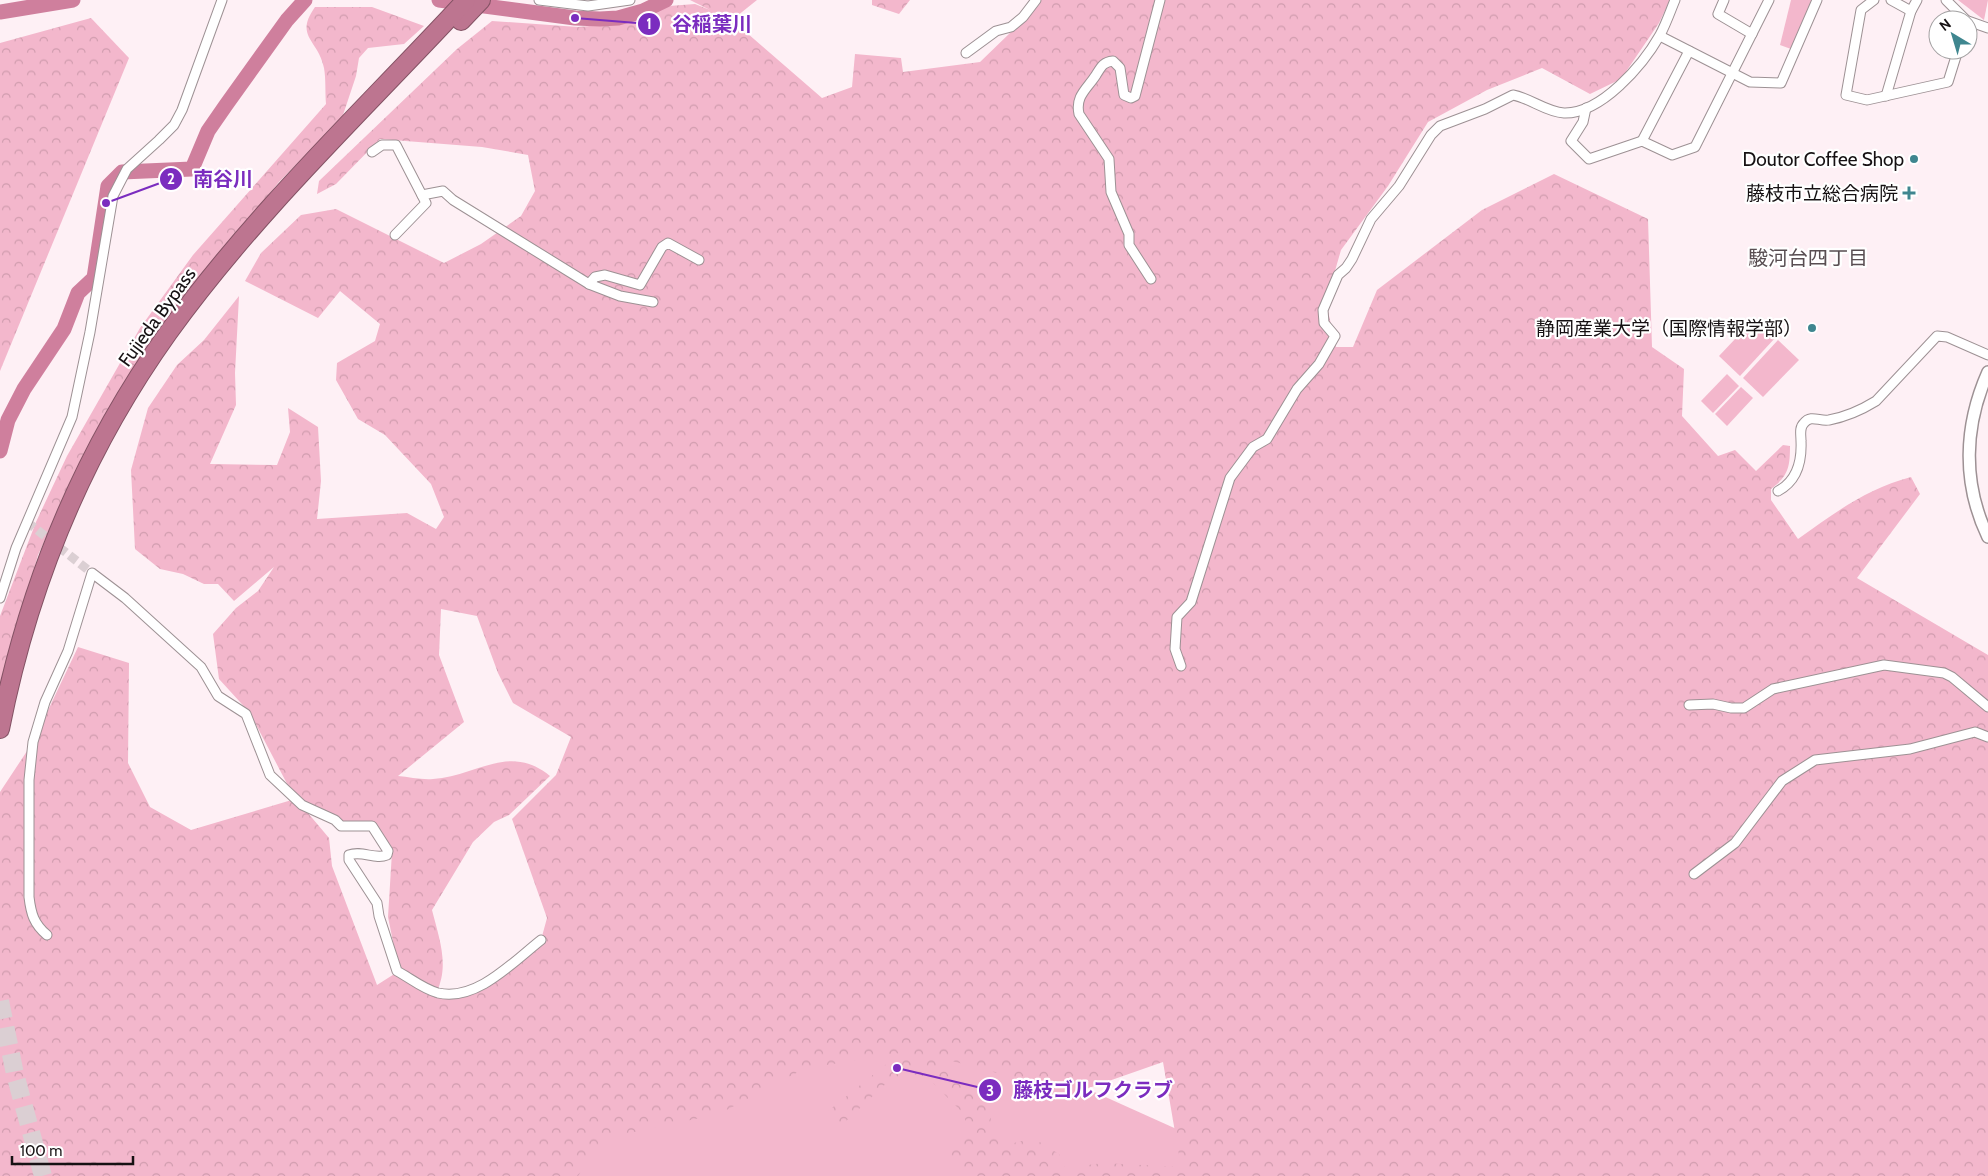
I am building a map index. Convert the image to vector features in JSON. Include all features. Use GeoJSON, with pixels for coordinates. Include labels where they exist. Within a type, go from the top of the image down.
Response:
{"type":"FeatureCollection","features":[{"type":"Feature","properties":{"kind":"highway","name":"Fujieda Bypass"},"geometry":{"type":"LineString","coordinates":[[0,729],[16,658],[39,580],[75,494],[107,430],[138,377],[169,332],[264,215],[375,93],[452,22],[466,0]]}},
{"type":"Feature","properties":{"kind":"highway"},"geometry":{"type":"LineString","coordinates":[[452,22],[481,0]]}},
{"type":"Feature","properties":{"kind":"street"},"geometry":{"type":"LineString","coordinates":[[0,598],[16,548],[72,417],[90,332],[113,196],[128,168],[174,124],[182,110],[222,0]]}},
{"type":"Feature","properties":{"kind":"street"},"geometry":{"type":"LineString","coordinates":[[540,0],[588,6],[630,0]]}},
{"type":"Feature","properties":{"kind":"street"},"geometry":{"type":"LineString","coordinates":[[966,53],[996,31],[1010,27],[1023,17],[1036,0]]}},
{"type":"Feature","properties":{"kind":"street"},"geometry":{"type":"LineString","coordinates":[[1151,279],[1130,245],[1129,234],[1111,192],[1109,159],[1079,114],[1078,106],[1083,90],[1100,67],[1113,61],[1120,68],[1124,95],[1131,98],[1135,96],[1160,0]]}},
{"type":"Feature","properties":{"kind":"street"},"geometry":{"type":"LineString","coordinates":[[1181,666],[1175,649],[1178,617],[1191,602],[1230,478],[1253,447],[1267,439],[1297,389],[1319,364],[1335,336],[1324,322],[1323,310],[1338,275],[1352,259],[1371,219],[1399,186],[1431,135],[1440,126],[1485,109],[1513,95],[1556,112],[1565,113],[1586,108],[1626,81],[1660,36],[1676,0]]}},
{"type":"Feature","properties":{"kind":"street"},"geometry":{"type":"LineString","coordinates":[[1724,0],[1718,14],[1752,34]]}},
{"type":"Feature","properties":{"kind":"street"},"geometry":{"type":"LineString","coordinates":[[1642,141],[1672,155],[1695,147],[1769,0]]}},
{"type":"Feature","properties":{"kind":"street"},"geometry":{"type":"LineString","coordinates":[[1660,36],[1750,82],[1781,83],[1817,0]]}},
{"type":"Feature","properties":{"kind":"street"},"geometry":{"type":"LineString","coordinates":[[1874,0],[1861,10],[1846,94],[1866,100],[1948,82],[1955,60]]}},
{"type":"Feature","properties":{"kind":"street"},"geometry":{"type":"LineString","coordinates":[[1891,0],[1911,11]]}},
{"type":"Feature","properties":{"kind":"street"},"geometry":{"type":"LineString","coordinates":[[1886,96],[1911,11],[1917,0]]}},
{"type":"Feature","properties":{"kind":"street"},"geometry":{"type":"LineString","coordinates":[[1946,0],[1956,10]]}},
{"type":"Feature","properties":{"kind":"street"},"geometry":{"type":"LineString","coordinates":[[1586,108],[1583,122],[1571,141],[1589,159],[1642,141],[1689,51]]}},
{"type":"Feature","properties":{"kind":"street"},"geometry":{"type":"LineString","coordinates":[[372,152],[382,145],[396,145],[426,203],[395,235]]}},
{"type":"Feature","properties":{"kind":"street"},"geometry":{"type":"LineString","coordinates":[[422,195],[443,191],[453,200],[589,284],[620,296],[653,302]]}},
{"type":"Feature","properties":{"kind":"street"},"geometry":{"type":"LineString","coordinates":[[589,284],[595,277],[605,275],[640,285],[662,247],[668,243],[699,260]]}},
{"type":"Feature","properties":{"kind":"street"},"geometry":{"type":"LineString","coordinates":[[1778,491],[1789,486],[1794,479],[1801,444],[1800,429],[1807,419],[1828,421],[1865,408],[1876,401],[1936,336],[1947,337],[1988,355]]}},
{"type":"Feature","properties":{"kind":"street"},"geometry":{"type":"LineString","coordinates":[[1988,372],[1974,409],[1968,456],[1975,506],[1988,538]]}},
{"type":"Feature","properties":{"kind":"street"},"geometry":{"type":"LineString","coordinates":[[47,935],[38,927],[31,915],[29,898],[28,807],[33,742],[45,702],[68,651],[92,573],[126,598],[201,667],[218,696],[246,714],[270,775],[288,793],[302,805],[335,820],[341,826],[372,826],[388,851],[387,855],[382,857],[354,853],[350,855],[348,860],[377,903],[379,916],[397,971],[436,992],[453,995],[464,994],[490,978],[541,940]]}},
{"type":"Feature","properties":{"kind":"street"},"geometry":{"type":"LineString","coordinates":[[1689,706],[1713,704],[1731,708],[1744,708],[1773,689],[1884,665],[1944,673],[1952,677],[1988,707]]}},
{"type":"Feature","properties":{"kind":"street"},"geometry":{"type":"LineString","coordinates":[[1694,874],[1735,843],[1782,781],[1815,760],[1910,749],[1974,732],[1988,737]]}},
{"type":"Feature","properties":{"kind":"green space"},"geometry":{"type":"Polygon","coordinates":[[[690,0],[757,0],[732,20],[822,98],[852,87],[855,54],[901,58],[903,72],[980,62],[1039,5],[1041,0],[1670,0],[1659,23],[1621,79],[1590,94],[1542,68],[1487,90],[1428,122],[1388,186],[1341,250],[1326,302],[1336,347],[1353,347],[1377,290],[1482,210],[1554,174],[1648,219],[1652,347],[1684,369],[1682,416],[1718,456],[1735,450],[1756,471],[1783,445],[1790,446],[1787,471],[1771,489],[1771,500],[1798,539],[1852,502],[1880,488],[1911,477],[1920,494],[1857,578],[1988,655],[1988,1176],[965,1176],[950,1164],[946,1157],[953,1142],[968,1126],[962,1112],[927,1077],[908,1073],[891,1079],[844,1123],[832,1120],[828,1111],[899,1054],[896,1053],[804,1069],[719,1114],[606,1138],[578,1176],[0,1176],[0,792],[33,742],[78,647],[129,663],[128,763],[150,807],[191,830],[295,799],[250,713],[219,679],[213,634],[236,608],[258,591],[274,567],[234,601],[218,584],[204,584],[183,574],[160,569],[135,549],[131,470],[148,408],[177,365],[204,340],[239,296],[235,373],[236,405],[210,464],[277,465],[290,432],[288,408],[318,427],[321,481],[317,519],[407,513],[436,529],[444,517],[431,484],[385,435],[358,419],[336,380],[337,363],[375,341],[380,324],[340,291],[318,318],[245,281],[261,253],[301,215],[336,209],[444,263],[481,244],[521,216],[535,191],[528,155],[482,147],[380,139],[336,184],[317,194],[319,181],[457,49],[492,21],[578,27],[624,23],[669,6],[695,4],[710,10],[690,0]],[[441,609],[439,655],[464,722],[398,776],[420,779],[448,777],[506,761],[535,766],[550,776],[509,815],[494,822],[473,842],[432,910],[443,962],[440,983],[436,993],[403,975],[431,995],[446,998],[460,994],[490,978],[541,940],[547,918],[512,819],[556,775],[571,737],[513,703],[498,673],[477,616],[441,609]],[[297,800],[329,838],[332,866],[377,985],[399,971],[388,917],[392,852],[371,823],[346,829],[297,800]],[[948,1060],[956,1078],[986,1100],[991,1116],[989,1134],[1010,1144],[1033,1138],[1059,1154],[1065,1168],[1103,1163],[1181,1167],[1163,1062],[1063,1097],[1001,1074],[948,1060]]]}},
{"type":"Feature","properties":{"kind":"green space"},"geometry":{"type":"Polygon","coordinates":[[[872,0],[910,0],[899,14],[872,5],[872,0]]]}},
{"type":"Feature","properties":{"kind":"green space"},"geometry":{"type":"Polygon","coordinates":[[[1791,0],[1812,0],[1791,49],[1780,45],[1791,0]]]}},
{"type":"Feature","properties":{"kind":"green space"},"geometry":{"type":"Polygon","coordinates":[[[1958,0],[1988,0],[1984,20],[1978,15],[1978,10],[1971,10],[1958,0]]]}},
{"type":"Feature","properties":{"kind":"green space"},"geometry":{"type":"Polygon","coordinates":[[[315,7],[372,7],[424,26],[404,44],[368,48],[359,58],[356,76],[342,118],[279,182],[173,313],[128,379],[83,458],[38,555],[0,692],[0,616],[36,522],[67,456],[140,328],[193,255],[326,104],[324,68],[321,58],[307,32],[309,17],[315,7]]]}},
{"type":"Feature","properties":{"kind":"green space"},"geometry":{"type":"Polygon","coordinates":[[[91,18],[129,58],[0,371],[0,43],[91,18]]]}},
{"type":"Feature","properties":{"kind":"green space"},"geometry":{"type":"Polygon","coordinates":[[[1754,319],[1775,338],[1740,376],[1719,356],[1754,319]]]}},
{"type":"Feature","properties":{"kind":"green space"},"geometry":{"type":"Polygon","coordinates":[[[1778,340],[1799,360],[1763,397],[1743,378],[1778,340]]]}},
{"type":"Feature","properties":{"kind":"green space"},"geometry":{"type":"Polygon","coordinates":[[[1727,374],[1739,386],[1713,413],[1701,401],[1727,374]]]}},
{"type":"Feature","properties":{"kind":"green space"},"geometry":{"type":"Polygon","coordinates":[[[1741,387],[1753,398],[1727,426],[1715,414],[1741,387]]]}},
{"type":"Feature","properties":{"kind":"green space"},"geometry":{"type":"Polygon","coordinates":[[[923,1015],[1281,1176],[556,1176],[584,1121],[923,1015]]]}},
{"type":"Feature","properties":{"kind":"waterway"},"geometry":{"type":"LineString","coordinates":[[0,12],[73,0]]}},
{"type":"Feature","properties":{"kind":"waterway"},"geometry":{"type":"LineString","coordinates":[[0,451],[8,420],[24,389],[64,329],[78,293],[94,278],[108,186],[122,172],[192,169],[208,131],[287,20],[305,0]]}},
{"type":"Feature","properties":{"kind":"waterway"},"geometry":{"type":"LineString","coordinates":[[439,0],[575,18],[600,19],[618,18],[643,11],[666,0]]}},
{"type":"Feature","properties":{"kind":"tunnel"},"geometry":{"type":"LineString","coordinates":[[27,522],[92,573]]}},
{"type":"Feature","properties":{"kind":"tunnel"},"geometry":{"type":"LineString","coordinates":[[0,1001],[15,1074],[43,1176]]}},
{"type":"Feature","properties":{"kind":"place","name":"谷稲葉川"},"geometry":{"type":"Point","coordinates":[575,18]}},
{"type":"Feature","properties":{"kind":"place","name":"Doutor Coffee Shop"},"geometry":{"type":"Point","coordinates":[1914,159]}},
{"type":"Feature","properties":{"kind":"place","name":"藤枝市立総合病院"},"geometry":{"type":"Point","coordinates":[1909,193]}},
{"type":"Feature","properties":{"kind":"place","name":"南谷川"},"geometry":{"type":"Point","coordinates":[106,203]}},
{"type":"Feature","properties":{"kind":"place","name":"静岡産業大学（国際情報学部）"},"geometry":{"type":"Point","coordinates":[1812,328]}},
{"type":"Feature","properties":{"kind":"place","name":"藤枝ゴルフクラブ"},"geometry":{"type":"Point","coordinates":[897,1068]}},
{"type":"Feature","properties":{"kind":"district","name":"駿河台四丁目"},"geometry":{"type":"Point","coordinates":[1808,258]}}]}
